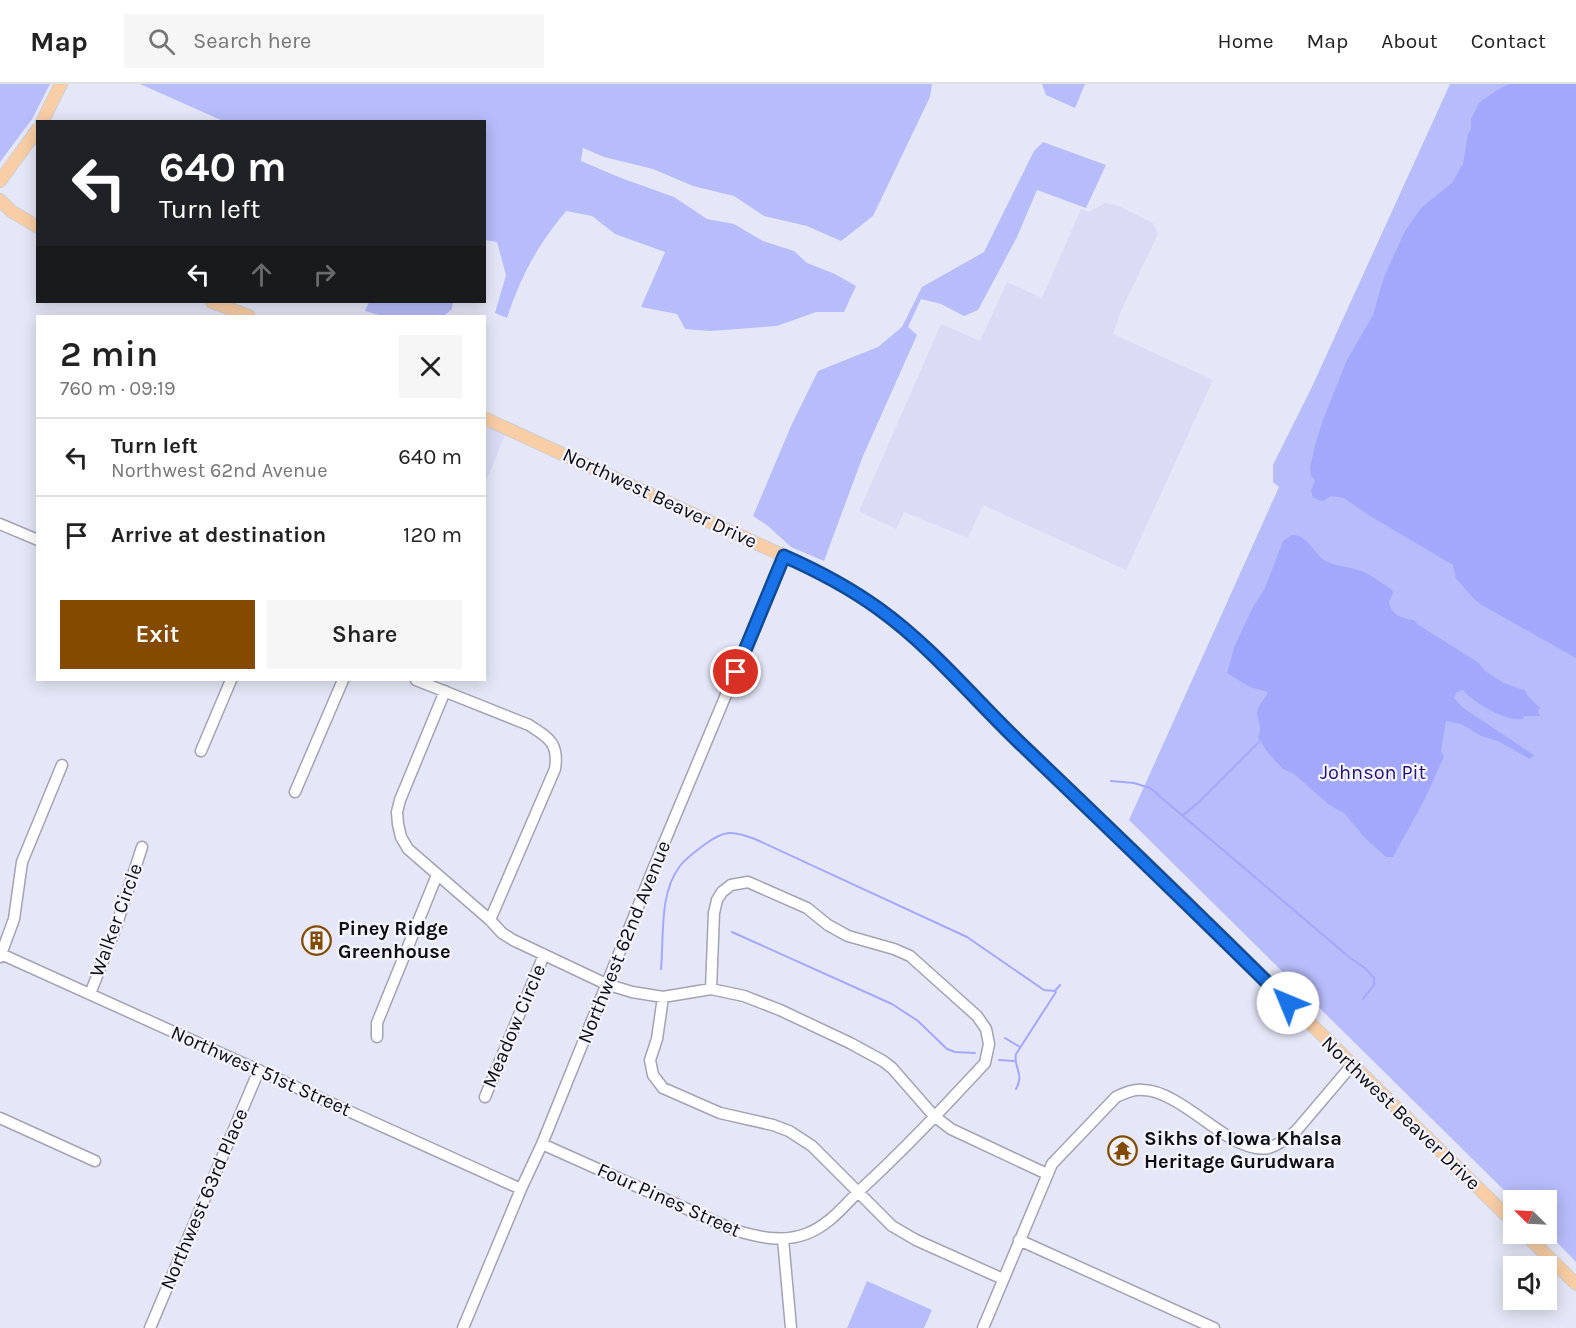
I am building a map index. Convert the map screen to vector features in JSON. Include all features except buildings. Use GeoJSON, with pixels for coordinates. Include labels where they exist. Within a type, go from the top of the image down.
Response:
{"type":"FeatureCollection","features":[{"type":"Feature","properties":{"kind":"main road"},"geometry":{"type":"LineString","coordinates":[[43,120],[61,84]]}},
{"type":"Feature","properties":{"kind":"main road"},"geometry":{"type":"LineString","coordinates":[[0,182],[36,132]]}},
{"type":"Feature","properties":{"kind":"main road"},"geometry":{"type":"LineString","coordinates":[[0,200],[11,211],[36,226]]}},
{"type":"Feature","properties":{"kind":"main road"},"geometry":{"type":"LineString","coordinates":[[215,303],[246,315]]}},
{"type":"Feature","properties":{"kind":"main road","name":"Northwest Beaver Drive"},"geometry":{"type":"LineString","coordinates":[[486,419],[784,556],[844,586],[879,609],[917,640],[1503,1212]]}},
{"type":"Feature","properties":{"kind":"main road"},"geometry":{"type":"LineString","coordinates":[[1535,1244],[1576,1284]]}},
{"type":"Feature","properties":{"kind":"street"},"geometry":{"type":"LineString","coordinates":[[0,524],[36,539]]}},
{"type":"Feature","properties":{"kind":"street","name":"Northwest 62nd Avenue"},"geometry":{"type":"LineString","coordinates":[[463,1328],[542,1144],[784,556]]}},
{"type":"Feature","properties":{"kind":"street"},"geometry":{"type":"LineString","coordinates":[[201,751],[231,681]]}},
{"type":"Feature","properties":{"kind":"street"},"geometry":{"type":"LineString","coordinates":[[296,792],[344,681]]}},
{"type":"Feature","properties":{"kind":"street"},"geometry":{"type":"LineString","coordinates":[[419,681],[529,725],[544,734],[554,744],[557,756],[555,769],[490,920]]}},
{"type":"Feature","properties":{"kind":"street"},"geometry":{"type":"LineString","coordinates":[[445,691],[400,800],[398,812],[401,837],[408,849],[508,937],[606,984],[632,992],[663,997],[711,989],[744,996],[780,1010],[869,1052],[892,1068],[934,1116],[951,1129],[1047,1174]]}},
{"type":"Feature","properties":{"kind":"street"},"geometry":{"type":"LineString","coordinates":[[1,956],[14,919],[22,862],[62,765]]}},
{"type":"Feature","properties":{"kind":"street","name":"Walker Circle"},"geometry":{"type":"LineString","coordinates":[[90,994],[115,930],[142,847]]}},
{"type":"Feature","properties":{"kind":"street"},"geometry":{"type":"LineString","coordinates":[[378,1037],[377,1023],[437,875]]}},
{"type":"Feature","properties":{"kind":"street","name":"Four Pines Street"},"geometry":{"type":"LineString","coordinates":[[542,1144],[734,1230],[759,1237],[783,1239],[805,1234],[825,1224],[899,1155],[985,1063],[988,1054],[986,1029],[977,1016],[910,956],[894,948],[848,936],[828,925],[807,908],[748,882],[731,885],[722,892],[717,900],[714,913],[711,989]]}},
{"type":"Feature","properties":{"kind":"street","name":"Meadow Circle"},"geometry":{"type":"LineString","coordinates":[[485,1097],[544,955]]}},
{"type":"Feature","properties":{"kind":"street","name":"Northwest 51st Street"},"geometry":{"type":"LineString","coordinates":[[1,956],[260,1070],[521,1189]]}},
{"type":"Feature","properties":{"kind":"street"},"geometry":{"type":"LineString","coordinates":[[663,997],[657,1039],[651,1060],[651,1070],[659,1084],[668,1091],[720,1113],[789,1131],[812,1146],[886,1222],[898,1231],[1003,1279]]}},
{"type":"Feature","properties":{"kind":"street"},"geometry":{"type":"LineString","coordinates":[[983,1328],[1047,1174],[1055,1160],[1116,1097],[1129,1091],[1143,1089],[1159,1092],[1235,1141],[1257,1149],[1267,1148],[1285,1140],[1296,1131],[1352,1065]]}},
{"type":"Feature","properties":{"kind":"street","name":"Northwest 63rd Place"},"geometry":{"type":"LineString","coordinates":[[150,1328],[260,1070]]}},
{"type":"Feature","properties":{"kind":"street"},"geometry":{"type":"LineString","coordinates":[[0,1118],[96,1161]]}},
{"type":"Feature","properties":{"kind":"street"},"geometry":{"type":"LineString","coordinates":[[783,1239],[791,1328]]}},
{"type":"Feature","properties":{"kind":"street"},"geometry":{"type":"LineString","coordinates":[[1019,1240],[1214,1328]]}},
{"type":"Feature","properties":{"kind":"shaded area"},"geometry":{"type":"Polygon","coordinates":[[[1510,84],[1576,84],[1576,658],[1480,604],[1456,579],[1453,565],[1344,498],[1331,496],[1323,501],[1313,498],[1311,491],[1315,480],[1311,476],[1310,467],[1326,412],[1347,360],[1373,315],[1384,277],[1405,231],[1421,208],[1452,183],[1463,164],[1471,119],[1479,103],[1510,84]]]}},
{"type":"Feature","properties":{"kind":"shaded area"},"geometry":{"type":"Polygon","coordinates":[[[1105,203],[1119,206],[1153,223],[1158,234],[1121,311],[1113,334],[1213,380],[1126,570],[983,505],[968,538],[904,512],[896,529],[859,511],[941,324],[980,341],[1007,282],[1042,298],[1081,209],[1089,212],[1105,203]]]}},
{"type":"Feature","properties":{"kind":"shaded area"},"geometry":{"type":"Polygon","coordinates":[[[486,426],[505,435],[486,482],[486,426]]]}},
{"type":"Feature","properties":{"kind":"shaded area"},"geometry":{"type":"Polygon","coordinates":[[[1292,535],[1306,541],[1324,560],[1356,569],[1391,589],[1393,592],[1389,603],[1395,613],[1414,620],[1479,663],[1485,671],[1504,683],[1526,691],[1540,708],[1538,711],[1540,716],[1524,716],[1523,719],[1508,718],[1499,715],[1463,690],[1457,692],[1454,698],[1462,707],[1534,755],[1530,759],[1461,724],[1446,721],[1441,751],[1444,756],[1425,799],[1393,857],[1386,857],[1365,838],[1345,814],[1328,804],[1294,774],[1283,769],[1269,754],[1258,738],[1260,728],[1257,714],[1268,692],[1250,687],[1227,673],[1235,645],[1265,588],[1283,541],[1292,535]]]}},
{"type":"Feature","properties":{"kind":"green space"},"geometry":{"type":"Polygon","coordinates":[[[0,84],[50,84],[32,119],[0,162],[0,84]]]}},
{"type":"Feature","properties":{"kind":"green space"},"geometry":{"type":"Polygon","coordinates":[[[140,84],[932,84],[930,97],[873,216],[841,241],[807,226],[764,216],[734,196],[693,186],[653,169],[604,157],[583,148],[581,161],[674,197],[707,219],[734,224],[763,241],[794,251],[807,263],[835,274],[856,286],[844,312],[816,312],[777,326],[710,331],[685,329],[677,314],[641,307],[665,252],[615,234],[592,216],[566,211],[531,262],[507,318],[495,313],[506,275],[497,242],[486,240],[486,120],[221,120],[140,84]]]}},
{"type":"Feature","properties":{"kind":"green space"},"geometry":{"type":"Polygon","coordinates":[[[1042,84],[1085,84],[1075,108],[1046,95],[1042,84]]]}},
{"type":"Feature","properties":{"kind":"green space","name":"Johnson Pit"},"geometry":{"type":"Polygon","coordinates":[[[1450,84],[1576,84],[1576,1262],[1557,1242],[1557,1190],[1504,1190],[1129,820],[1279,487],[1273,482],[1273,465],[1311,389],[1450,84]]]}},
{"type":"Feature","properties":{"kind":"green space"},"geometry":{"type":"Polygon","coordinates":[[[1043,142],[1106,165],[1086,208],[1037,190],[1017,237],[978,310],[964,316],[941,304],[921,299],[908,327],[917,335],[863,456],[824,561],[791,547],[753,516],[791,426],[818,371],[878,347],[902,327],[922,287],[984,252],[1034,151],[1043,142]]]}},
{"type":"Feature","properties":{"kind":"green space"},"geometry":{"type":"Polygon","coordinates":[[[369,303],[453,303],[452,309],[445,315],[379,315],[365,311],[369,303]]]}},
{"type":"Feature","properties":{"kind":"green space"},"geometry":{"type":"Polygon","coordinates":[[[867,1281],[932,1310],[924,1328],[847,1328],[867,1281]]]}},
{"type":"Feature","properties":{"kind":"waterway"},"geometry":{"type":"LineString","coordinates":[[1183,815],[1259,742]]}},
{"type":"Feature","properties":{"kind":"waterway"},"geometry":{"type":"LineString","coordinates":[[1111,781],[1134,783],[1150,788],[1349,957],[1365,968],[1374,978],[1374,985],[1363,999]]}},
{"type":"Feature","properties":{"kind":"waterway"},"geometry":{"type":"LineString","coordinates":[[661,969],[664,915],[673,877],[685,860],[704,845],[717,836],[734,833],[755,839],[967,937],[1044,990],[1055,991],[1060,985]]}},
{"type":"Feature","properties":{"kind":"waterway"},"geometry":{"type":"LineString","coordinates":[[732,932],[892,1004],[918,1021],[947,1049],[955,1052],[975,1053]]}},
{"type":"Feature","properties":{"kind":"waterway"},"geometry":{"type":"LineString","coordinates":[[1016,1089],[1019,1079],[1016,1054],[1056,992]]}},
{"type":"Feature","properties":{"kind":"waterway"},"geometry":{"type":"LineString","coordinates":[[1005,1038],[1020,1047]]}},
{"type":"Feature","properties":{"kind":"waterway"},"geometry":{"type":"LineString","coordinates":[[999,1060],[1014,1061]]}},
{"type":"Feature","properties":{"kind":"place","name":"Piney Ridge Greenhouse"},"geometry":{"type":"Point","coordinates":[317,940]}},
{"type":"Feature","properties":{"kind":"place","name":"Sikhs of Iowa Khalsa Heritage Gurudwara"},"geometry":{"type":"Point","coordinates":[1123,1150]}},
{"type":"Feature","properties":{"kind":"route"},"geometry":{"type":"LineString","coordinates":[[736,672],[784,556],[844,586],[879,609],[917,640],[1288,1003]]}}]}
